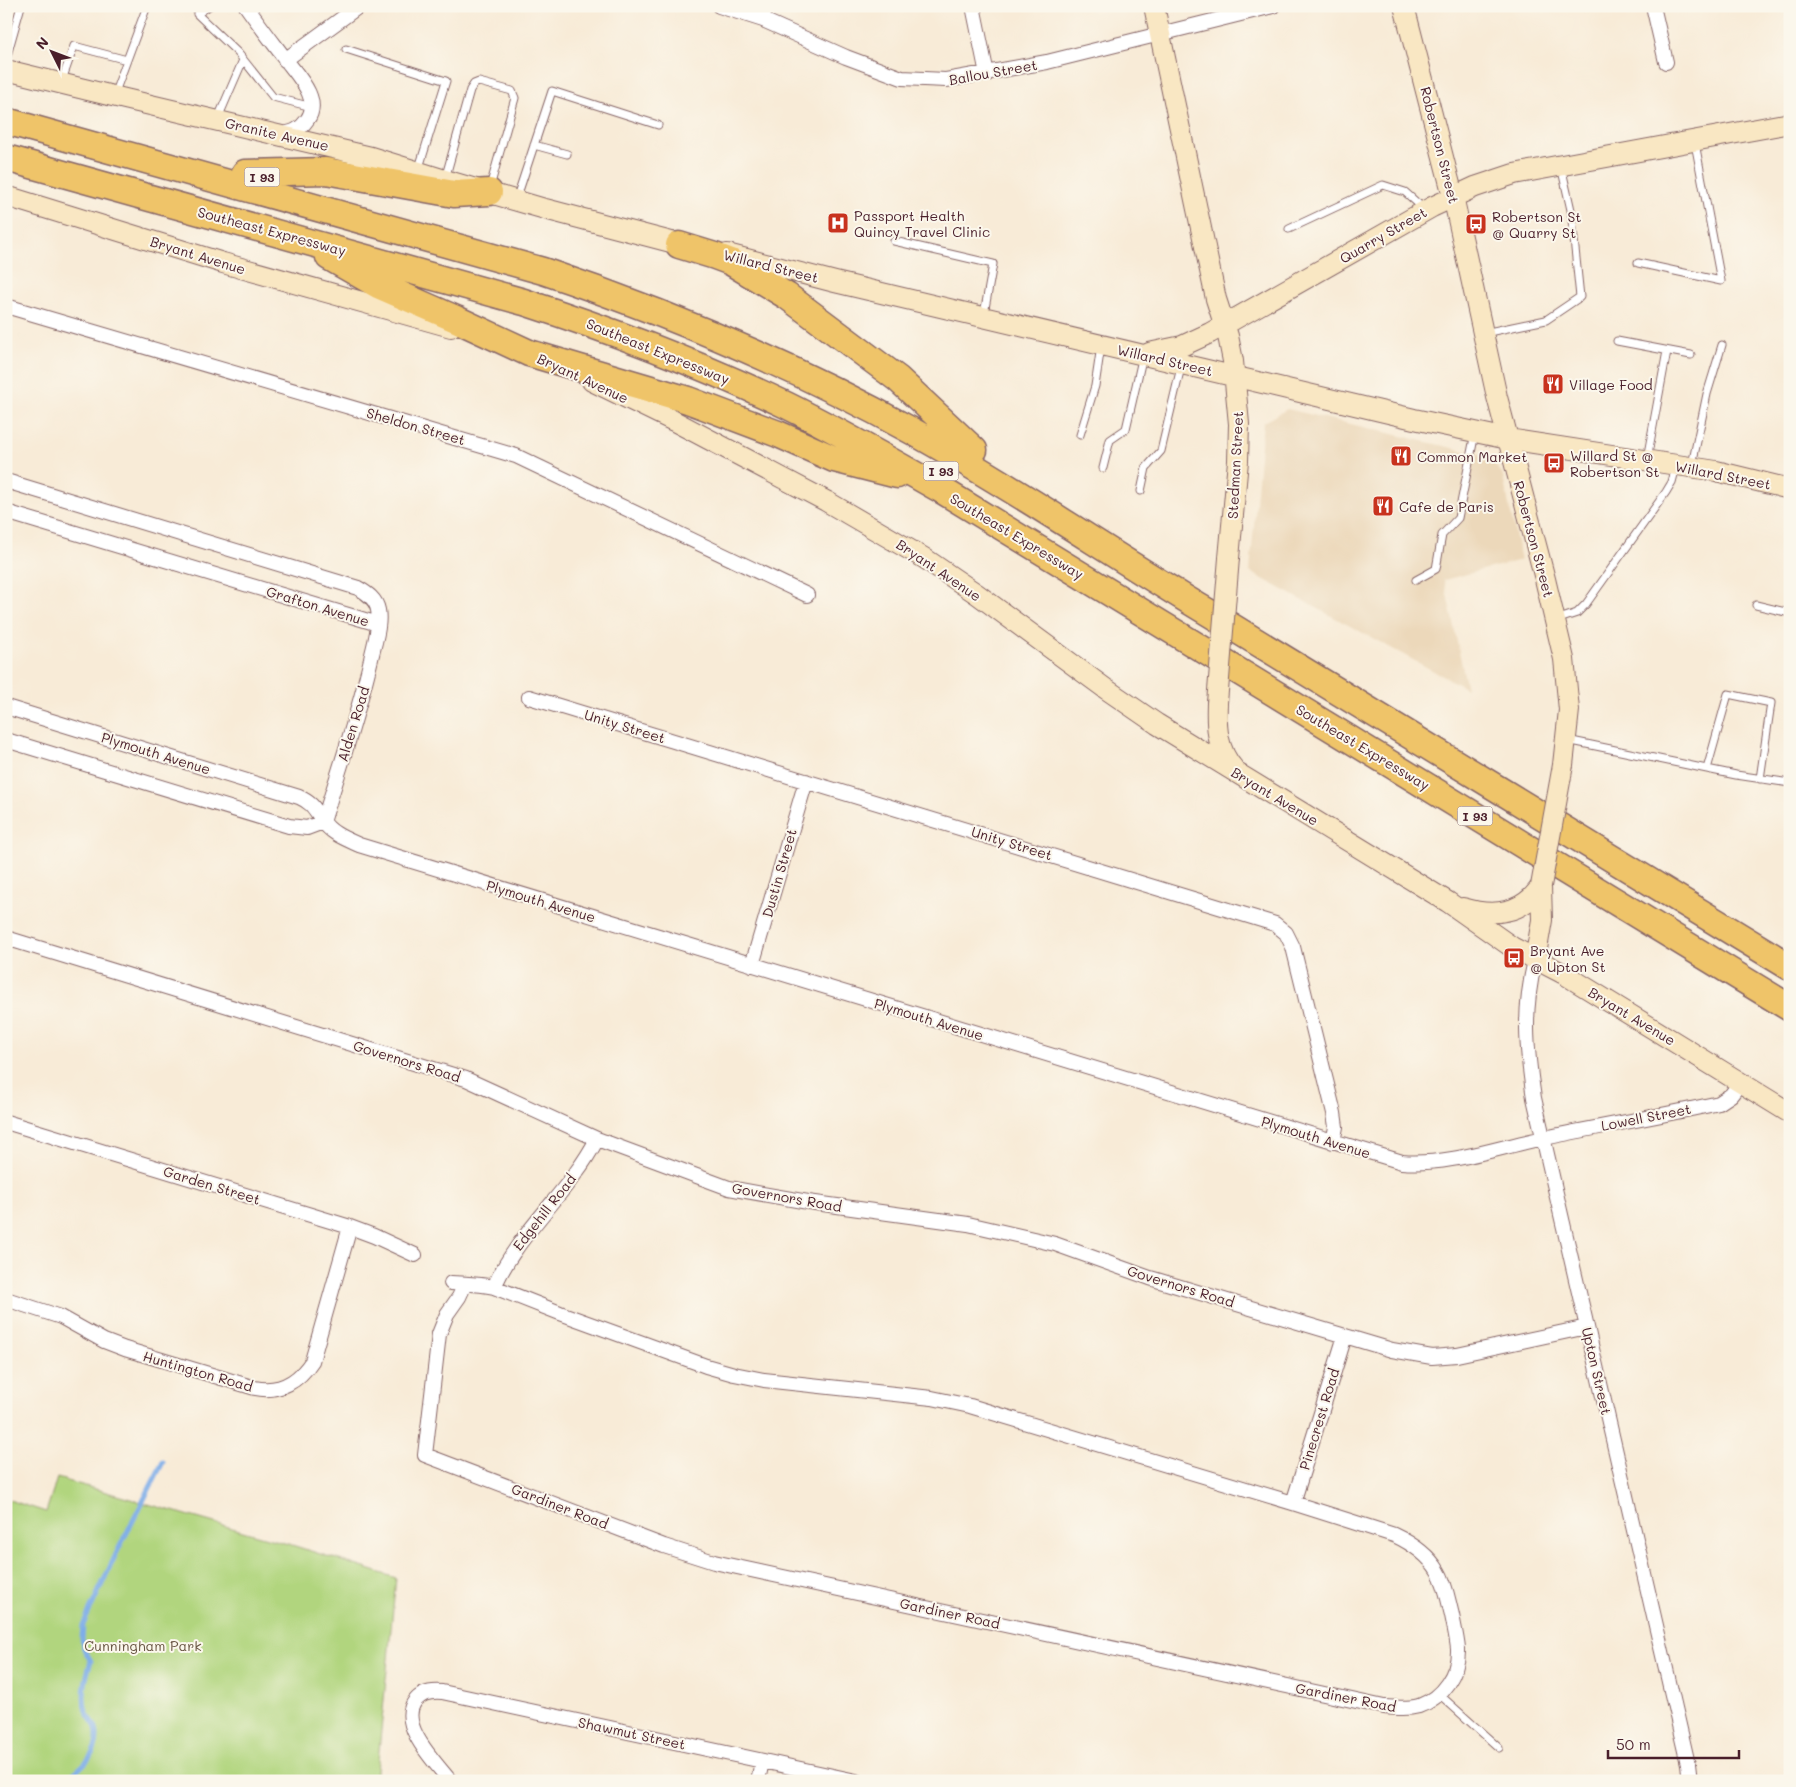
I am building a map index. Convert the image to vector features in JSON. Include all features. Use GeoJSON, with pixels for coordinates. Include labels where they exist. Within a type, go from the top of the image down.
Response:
{"type":"FeatureCollection","features":[{"type":"Feature","properties":{"kind":"highway","name":"I 93"},"geometry":{"type":"LineString","coordinates":[[6,107],[518,248],[636,288],[695,311],[795,355],[866,390],[974,450],[1790,950]]}},
{"type":"Feature","properties":{"kind":"highway","name":"I 93"},"geometry":{"type":"LineString","coordinates":[[6,121],[544,271],[631,301],[775,361],[859,402],[967,462],[1189,601],[1790,967]]}},
{"type":"Feature","properties":{"kind":"highway","name":"I 93"},"geometry":{"type":"LineString","coordinates":[[6,142],[529,287],[649,329],[707,352],[793,391],[876,434],[974,490],[1790,988]]}},
{"type":"Feature","properties":{"kind":"highway","name":"Southeast Expressway"},"geometry":{"type":"LineString","coordinates":[[6,158],[524,302],[585,322],[701,367],[786,405],[842,433],[927,482],[1790,1008]]}},
{"type":"Feature","properties":{"kind":"highway"},"geometry":{"type":"LineString","coordinates":[[245,173],[326,171],[454,194],[488,192]]}},
{"type":"Feature","properties":{"kind":"highway"},"geometry":{"type":"LineString","coordinates":[[298,238],[378,286],[425,305],[529,353],[688,400],[778,434],[834,459],[927,482]]}},
{"type":"Feature","properties":{"kind":"highway"},"geometry":{"type":"LineString","coordinates":[[679,245],[731,262],[787,296],[898,379],[974,450]]}},
{"type":"Feature","properties":{"kind":"main road","name":"Stedman Street"},"geometry":{"type":"LineString","coordinates":[[1154,6],[1216,299],[1230,348],[1235,376],[1239,442],[1217,703],[1217,726],[1220,746],[1231,765],[1241,776]]}},
{"type":"Feature","properties":{"kind":"main road","name":"Robertson Street"},"geometry":{"type":"LineString","coordinates":[[1404,6],[1453,196],[1508,439],[1556,620],[1567,678],[1569,710],[1567,740],[1541,886],[1542,920],[1535,960]]}},
{"type":"Feature","properties":{"kind":"main road","name":"Granite Avenue"},"geometry":{"type":"LineString","coordinates":[[6,70],[371,157],[545,209]]}},
{"type":"Feature","properties":{"kind":"main road","name":"Quarry Street"},"geometry":{"type":"LineString","coordinates":[[1140,354],[1160,352],[1182,346],[1224,326],[1453,196],[1507,176],[1790,123]]}},
{"type":"Feature","properties":{"kind":"main road","name":"Bryant Avenue"},"geometry":{"type":"LineString","coordinates":[[6,196],[223,263],[468,332],[529,353],[674,421],[897,541],[951,576],[1131,707],[1448,902],[1512,947],[1564,974],[1790,1113]]}},
{"type":"Feature","properties":{"kind":"main road","name":"Willard Street"},"geometry":{"type":"LineString","coordinates":[[545,209],[679,245],[761,262],[835,282],[1475,432],[1508,439],[1716,471],[1790,489]]}},
{"type":"Feature","properties":{"kind":"main road"},"geometry":{"type":"LineString","coordinates":[[1448,902],[1475,911],[1498,913],[1509,911],[1525,904],[1541,886]]}},
{"type":"Feature","properties":{"kind":"street"},"geometry":{"type":"LineString","coordinates":[[246,6],[308,91],[312,107],[308,119],[303,125],[290,133],[280,134]]}},
{"type":"Feature","properties":{"kind":"street"},"geometry":{"type":"LineString","coordinates":[[286,60],[359,6]]}},
{"type":"Feature","properties":{"kind":"street","name":"Ballou Street"},"geometry":{"type":"LineString","coordinates":[[719,6],[764,13],[846,57],[902,78],[946,80],[1047,62],[1273,6]]}},
{"type":"Feature","properties":{"kind":"street"},"geometry":{"type":"LineString","coordinates":[[973,6],[988,74]]}},
{"type":"Feature","properties":{"kind":"street"},"geometry":{"type":"LineString","coordinates":[[1653,6],[1666,62]]}},
{"type":"Feature","properties":{"kind":"street","name":"Sheldon Street"},"geometry":{"type":"LineString","coordinates":[[6,306],[516,456],[807,596]]}},
{"type":"Feature","properties":{"kind":"street","name":"Grafton Avenue"},"geometry":{"type":"LineString","coordinates":[[6,481],[358,588],[365,592],[376,604],[378,624],[6,512]]}},
{"type":"Feature","properties":{"kind":"street","name":"Alden Road"},"geometry":{"type":"LineString","coordinates":[[323,822],[364,690],[378,624]]}},
{"type":"Feature","properties":{"kind":"street","name":"Unity Street"},"geometry":{"type":"LineString","coordinates":[[529,697],[1268,921],[1281,928],[1286,933],[1293,947],[1334,1113],[1336,1127],[1333,1142]]}},
{"type":"Feature","properties":{"kind":"street","name":"Plymouth Avenue"},"geometry":{"type":"LineString","coordinates":[[6,707],[299,797],[314,806],[323,822],[340,836],[359,845],[1402,1162],[1442,1161],[1543,1138]]}},
{"type":"Feature","properties":{"kind":"street"},"geometry":{"type":"LineString","coordinates":[[6,740],[290,826],[307,828],[323,822]]}},
{"type":"Feature","properties":{"kind":"street","name":"Dustin Street"},"geometry":{"type":"LineString","coordinates":[[752,965],[806,781]]}},
{"type":"Feature","properties":{"kind":"street","name":"Governors Road"},"geometry":{"type":"LineString","coordinates":[[6,938],[466,1079],[597,1139],[730,1188],[808,1202],[968,1224],[1055,1244],[1150,1278],[1419,1356],[1444,1357],[1470,1353],[1587,1327]]}},
{"type":"Feature","properties":{"kind":"street","name":"Upton Street"},"geometry":{"type":"LineString","coordinates":[[1535,960],[1528,992],[1526,1034],[1531,1077],[1543,1138],[1688,1764],[1690,1781]]}},
{"type":"Feature","properties":{"kind":"street","name":"Lowell Street"},"geometry":{"type":"LineString","coordinates":[[1543,1138],[1719,1103],[1731,1095],[1741,1082]]}},
{"type":"Feature","properties":{"kind":"street","name":"Garden Street"},"geometry":{"type":"LineString","coordinates":[[6,1122],[350,1227],[415,1255]]}},
{"type":"Feature","properties":{"kind":"street","name":"Edgehill Road"},"geometry":{"type":"LineString","coordinates":[[494,1286],[510,1257],[584,1161],[597,1139]]}},
{"type":"Feature","properties":{"kind":"street","name":"Huntington Road"},"geometry":{"type":"LineString","coordinates":[[6,1299],[61,1317],[125,1350],[255,1388],[274,1390],[292,1382],[307,1369],[312,1360],[350,1227]]}},
{"type":"Feature","properties":{"kind":"street","name":"Gardiner Road"},"geometry":{"type":"LineString","coordinates":[[458,1283],[494,1286],[560,1313],[706,1366],[734,1374],[764,1380],[957,1402],[1394,1535],[1414,1546],[1434,1566],[1443,1580],[1458,1651],[1454,1670],[1444,1688],[1428,1702],[1418,1706],[1395,1708],[1384,1706],[731,1566],[664,1546],[425,1455],[439,1334],[447,1314],[459,1297],[458,1283]]}},
{"type":"Feature","properties":{"kind":"street","name":"Pinecrest Road"},"geometry":{"type":"LineString","coordinates":[[1293,1503],[1346,1336]]}},
{"type":"Feature","properties":{"kind":"street","name":"Shawmut Street"},"geometry":{"type":"LineString","coordinates":[[450,1781],[416,1737],[411,1719],[410,1711],[412,1704],[422,1695],[435,1691],[856,1781]]}},
{"type":"Feature","properties":{"kind":"street"},"geometry":{"type":"LineString","coordinates":[[758,1781],[762,1761]]}},
{"type":"Feature","properties":{"kind":"lane"},"geometry":{"type":"LineString","coordinates":[[6,58],[21,6]]}},
{"type":"Feature","properties":{"kind":"lane"},"geometry":{"type":"LineString","coordinates":[[114,97],[146,6]]}},
{"type":"Feature","properties":{"kind":"lane"},"geometry":{"type":"LineString","coordinates":[[209,6],[196,14],[244,60],[273,97],[312,107]]}},
{"type":"Feature","properties":{"kind":"lane"},"geometry":{"type":"LineString","coordinates":[[61,83],[74,46],[127,60]]}},
{"type":"Feature","properties":{"kind":"lane"},"geometry":{"type":"LineString","coordinates":[[346,49],[446,81],[418,171]]}},
{"type":"Feature","properties":{"kind":"lane"},"geometry":{"type":"LineString","coordinates":[[216,120],[244,60]]}},
{"type":"Feature","properties":{"kind":"lane"},"geometry":{"type":"LineString","coordinates":[[445,180],[470,90],[474,84],[479,82],[512,91],[515,98],[488,192]]}},
{"type":"Feature","properties":{"kind":"lane"},"geometry":{"type":"LineString","coordinates":[[516,200],[552,91],[658,125]]}},
{"type":"Feature","properties":{"kind":"lane"},"geometry":{"type":"LineString","coordinates":[[1638,263],[1721,281],[1695,140]]}},
{"type":"Feature","properties":{"kind":"lane"},"geometry":{"type":"LineString","coordinates":[[534,145],[567,154]]}},
{"type":"Feature","properties":{"kind":"lane"},"geometry":{"type":"LineString","coordinates":[[1483,334],[1546,320],[1580,297],[1571,210],[1561,165]]}},
{"type":"Feature","properties":{"kind":"lane"},"geometry":{"type":"LineString","coordinates":[[1288,229],[1383,184],[1405,192],[1427,210]]}},
{"type":"Feature","properties":{"kind":"lane"},"geometry":{"type":"LineString","coordinates":[[894,241],[992,264],[984,317]]}},
{"type":"Feature","properties":{"kind":"lane"},"geometry":{"type":"LineString","coordinates":[[1617,341],[1691,355]]}},
{"type":"Feature","properties":{"kind":"lane"},"geometry":{"type":"LineString","coordinates":[[1080,435],[1095,386],[1101,345]]}},
{"type":"Feature","properties":{"kind":"lane"},"geometry":{"type":"LineString","coordinates":[[1556,620],[1577,613],[1586,604],[1684,466],[1722,345]]}},
{"type":"Feature","properties":{"kind":"lane"},"geometry":{"type":"LineString","coordinates":[[1647,460],[1667,351]]}},
{"type":"Feature","properties":{"kind":"lane"},"geometry":{"type":"LineString","coordinates":[[1103,468],[1110,440],[1126,429],[1140,354]]}},
{"type":"Feature","properties":{"kind":"lane"},"geometry":{"type":"LineString","coordinates":[[1141,491],[1146,468],[1161,451],[1182,364]]}},
{"type":"Feature","properties":{"kind":"lane"},"geometry":{"type":"LineString","coordinates":[[1416,580],[1436,568],[1442,535],[1458,518],[1475,432]]}},
{"type":"Feature","properties":{"kind":"lane"},"geometry":{"type":"LineString","coordinates":[[1756,605],[1790,613]]}},
{"type":"Feature","properties":{"kind":"lane"},"geometry":{"type":"LineString","coordinates":[[1708,769],[1728,694],[1771,704],[1760,779]]}},
{"type":"Feature","properties":{"kind":"lane"},"geometry":{"type":"LineString","coordinates":[[1567,740],[1708,769],[1790,783]]}},
{"type":"Feature","properties":{"kind":"lane"},"geometry":{"type":"LineString","coordinates":[[1439,1694],[1499,1748]]}},
{"type":"Feature","properties":{"kind":"shaded area"},"geometry":{"type":"Polygon","coordinates":[[[1287,409],[1486,456],[1502,473],[1521,560],[1444,580],[1467,689],[1250,572],[1263,423],[1287,409]]]}},
{"type":"Feature","properties":{"kind":"green space","name":"Cunningham Park"},"geometry":{"type":"Polygon","coordinates":[[[57,1478],[295,1546],[396,1578],[376,1781],[6,1781],[6,1499],[46,1512],[57,1478]]]}},
{"type":"Feature","properties":{"kind":"waterway"},"geometry":{"type":"LineString","coordinates":[[63,1781],[83,1765],[96,1745],[96,1728],[87,1713],[84,1699],[87,1673],[91,1661],[84,1649],[82,1639],[83,1625],[116,1554],[163,1462]]}},
{"type":"Feature","properties":{"kind":"place","name":"Passport Health Quincy Travel Clinic"},"geometry":{"type":"Point","coordinates":[838,223]}},
{"type":"Feature","properties":{"kind":"place","name":"Robertson St @ Quarry St"},"geometry":{"type":"Point","coordinates":[1476,224]}},
{"type":"Feature","properties":{"kind":"place","name":"Village Food"},"geometry":{"type":"Point","coordinates":[1553,384]}},
{"type":"Feature","properties":{"kind":"place","name":"Common Market"},"geometry":{"type":"Point","coordinates":[1401,456]}},
{"type":"Feature","properties":{"kind":"place","name":"Willard St @ Robertson St"},"geometry":{"type":"Point","coordinates":[1554,463]}},
{"type":"Feature","properties":{"kind":"place","name":"Cafe de Paris"},"geometry":{"type":"Point","coordinates":[1383,506]}},
{"type":"Feature","properties":{"kind":"place","name":"Bryant Ave @ Upton St"},"geometry":{"type":"Point","coordinates":[1514,958]}}]}
